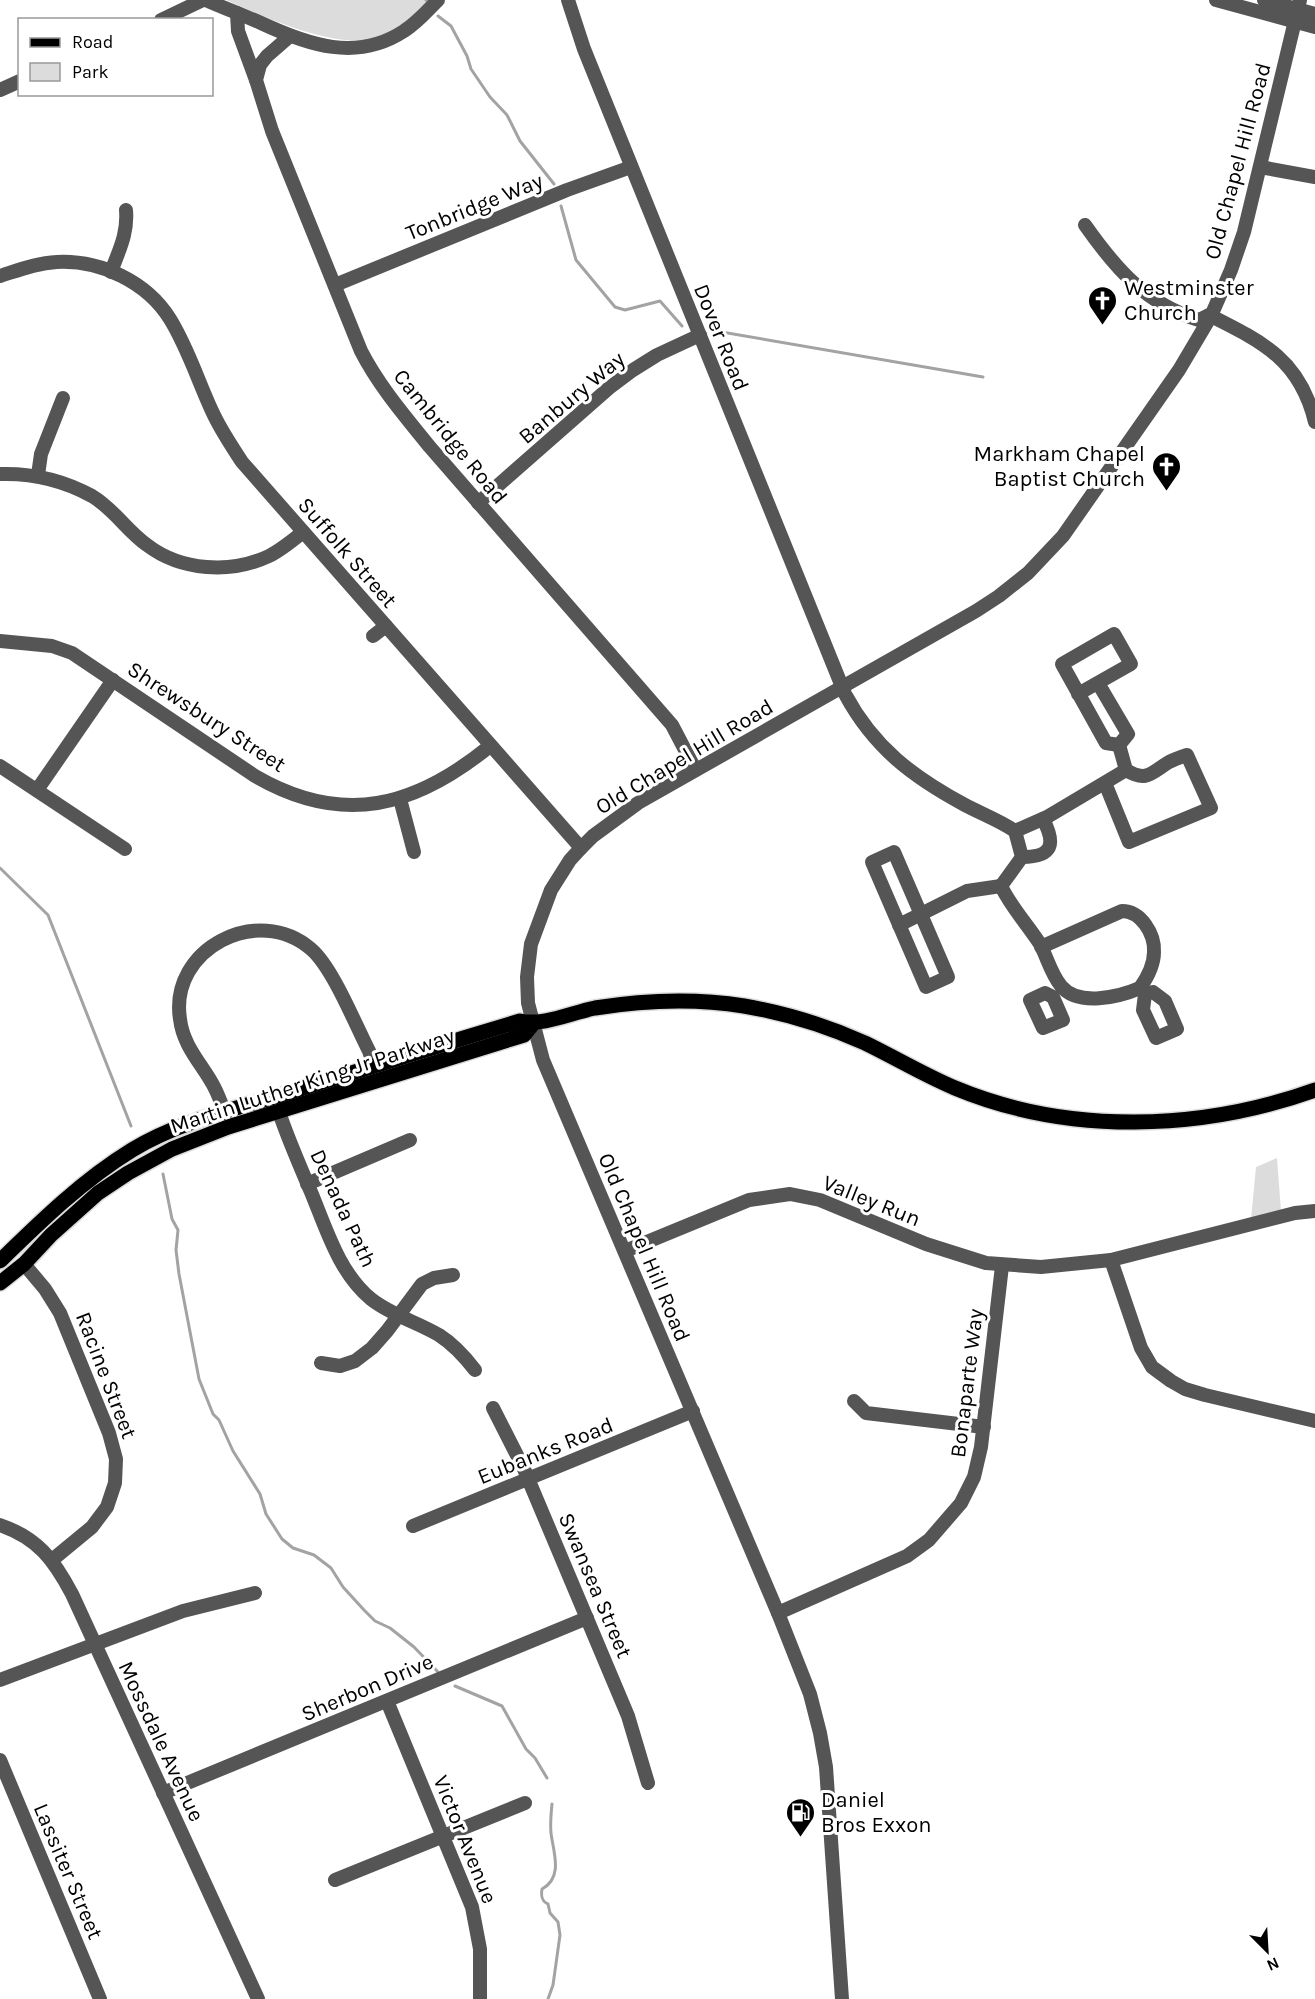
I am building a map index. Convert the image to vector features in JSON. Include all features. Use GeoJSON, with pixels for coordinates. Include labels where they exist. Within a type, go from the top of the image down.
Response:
{"type":"FeatureCollection","features":[{"type":"Feature","properties":{"kind":"main road","name":"Martin Luther King Jr Parkway"},"geometry":{"type":"LineString","coordinates":[[0,1261],[38,1224],[98,1173],[133,1149],[172,1131],[374,1065],[520,1021],[533,1024],[593,1009],[662,1000],[693,1000],[744,1006],[790,1016],[866,1044],[931,1077],[987,1099],[1040,1112],[1083,1119],[1162,1122],[1214,1117],[1280,1102],[1315,1090]]}},
{"type":"Feature","properties":{"kind":"main road","name":"Martin Luther King Jr Parkway"},"geometry":{"type":"LineString","coordinates":[[0,1283],[24,1264],[51,1234],[80,1208],[128,1173],[172,1149],[214,1132],[524,1035],[533,1024]]}},
{"type":"Feature","properties":{"kind":"street"},"geometry":{"type":"LineString","coordinates":[[165,18],[204,0],[290,36],[334,48],[356,49],[375,45],[407,29],[438,0]]}},
{"type":"Feature","properties":{"kind":"street","name":"Dover Road"},"geometry":{"type":"LineString","coordinates":[[568,0],[584,49],[631,167],[842,687],[862,722],[895,759],[941,791],[1015,831]]}},
{"type":"Feature","properties":{"kind":"street"},"geometry":{"type":"LineString","coordinates":[[1216,0],[1315,14]]}},
{"type":"Feature","properties":{"kind":"street"},"geometry":{"type":"LineString","coordinates":[[1264,0],[1297,11],[1315,27]]}},
{"type":"Feature","properties":{"kind":"street","name":"Old Chapel Hill Road"},"geometry":{"type":"LineString","coordinates":[[842,1999],[826,1767],[810,1694],[778,1612],[543,1060],[528,1003],[527,976],[533,935],[551,890],[570,860],[593,836],[638,803],[695,769],[991,601],[1043,559],[1063,536],[1179,370],[1211,316],[1244,232],[1297,11]]}},
{"type":"Feature","properties":{"kind":"street","name":"Cambridge Road"},"geometry":{"type":"LineString","coordinates":[[237,13],[238,31],[272,131],[370,369],[391,399],[477,503],[672,725],[695,769]]}},
{"type":"Feature","properties":{"kind":"street"},"geometry":{"type":"LineString","coordinates":[[256,80],[260,65],[290,36]]}},
{"type":"Feature","properties":{"kind":"street"},"geometry":{"type":"LineString","coordinates":[[0,90],[18,82]]}},
{"type":"Feature","properties":{"kind":"street","name":"Tonbridge Way"},"geometry":{"type":"LineString","coordinates":[[334,285],[557,194],[631,167]]}},
{"type":"Feature","properties":{"kind":"street"},"geometry":{"type":"LineString","coordinates":[[1260,167],[1315,177]]}},
{"type":"Feature","properties":{"kind":"street"},"geometry":{"type":"LineString","coordinates":[[111,272],[125,234],[126,210]]}},
{"type":"Feature","properties":{"kind":"street"},"geometry":{"type":"LineString","coordinates":[[1085,225],[1125,277],[1151,297],[1195,319],[1211,316],[1251,336],[1283,360],[1301,384],[1315,422]]}},
{"type":"Feature","properties":{"kind":"street","name":"Suffolk Street"},"geometry":{"type":"LineString","coordinates":[[0,276],[39,264],[57,262],[86,264],[111,272],[141,288],[165,312],[180,338],[220,428],[260,484],[581,848]]}},
{"type":"Feature","properties":{"kind":"street","name":"Banbury Way"},"geometry":{"type":"LineString","coordinates":[[477,503],[609,388],[633,370],[657,355],[700,336]]}},
{"type":"Feature","properties":{"kind":"street"},"geometry":{"type":"LineString","coordinates":[[38,475],[44,445],[63,398]]}},
{"type":"Feature","properties":{"kind":"street"},"geometry":{"type":"LineString","coordinates":[[0,474],[38,475],[61,482],[93,497],[146,545],[185,564],[215,568],[255,561],[278,551],[303,532]]}},
{"type":"Feature","properties":{"kind":"street"},"geometry":{"type":"LineString","coordinates":[[374,636],[386,626]]}},
{"type":"Feature","properties":{"kind":"street"},"geometry":{"type":"LineString","coordinates":[[1078,693],[1131,664],[1114,634],[1062,664],[1078,693],[1106,743],[1119,745]]}},
{"type":"Feature","properties":{"kind":"street","name":"Shrewsbury Street"},"geometry":{"type":"LineString","coordinates":[[0,641],[62,649],[85,660],[255,776],[283,790],[320,802],[366,804],[400,799],[443,780],[490,746]]}},
{"type":"Feature","properties":{"kind":"street"},"geometry":{"type":"LineString","coordinates":[[38,790],[113,680]]}},
{"type":"Feature","properties":{"kind":"street"},"geometry":{"type":"LineString","coordinates":[[1098,682],[1128,734],[1119,745]]}},
{"type":"Feature","properties":{"kind":"street"},"geometry":{"type":"LineString","coordinates":[[1105,783],[1129,842],[1210,808],[1187,755],[1147,776],[1140,777],[1126,770],[1119,745]]}},
{"type":"Feature","properties":{"kind":"street"},"geometry":{"type":"LineString","coordinates":[[0,766],[125,849]]}},
{"type":"Feature","properties":{"kind":"street"},"geometry":{"type":"LineString","coordinates":[[1022,857],[1015,831],[1043,819],[1126,770]]}},
{"type":"Feature","properties":{"kind":"street"},"geometry":{"type":"LineString","coordinates":[[400,799],[414,852]]}},
{"type":"Feature","properties":{"kind":"street"},"geometry":{"type":"LineString","coordinates":[[1022,857],[1035,857],[1050,846],[1052,840],[1043,819]]}},
{"type":"Feature","properties":{"kind":"street"},"geometry":{"type":"LineString","coordinates":[[894,852],[948,977],[926,987],[899,925],[872,862],[894,852]]}},
{"type":"Feature","properties":{"kind":"street"},"geometry":{"type":"LineString","coordinates":[[899,925],[967,891],[1001,886],[1022,857]]}},
{"type":"Feature","properties":{"kind":"street"},"geometry":{"type":"LineString","coordinates":[[1001,886],[1041,947],[1058,993],[1098,998],[1142,991],[1152,963],[1154,945],[1146,927],[1135,913],[1122,911],[1041,947]]}},
{"type":"Feature","properties":{"kind":"street"},"geometry":{"type":"LineString","coordinates":[[225,1113],[213,1084],[185,1039],[180,1020],[179,997],[190,968],[196,959],[216,942],[237,934],[256,930],[280,933],[292,937],[311,949],[328,970],[374,1065]]}},
{"type":"Feature","properties":{"kind":"street","name":"Denada Path"},"geometry":{"type":"LineString","coordinates":[[279,1112],[339,1259],[362,1291],[398,1316],[440,1336],[475,1370]]}},
{"type":"Feature","properties":{"kind":"street"},"geometry":{"type":"LineString","coordinates":[[307,1184],[410,1140]]}},
{"type":"Feature","properties":{"kind":"street","name":"Valley Run"},"geometry":{"type":"LineString","coordinates":[[625,1251],[749,1200],[790,1194],[820,1200],[966,1258],[1002,1266],[1050,1267],[1111,1260],[1284,1216],[1315,1211]]}},
{"type":"Feature","properties":{"kind":"street"},"geometry":{"type":"LineString","coordinates":[[1111,1260],[1141,1348],[1147,1360],[1159,1373],[1185,1389],[1315,1421]]}},
{"type":"Feature","properties":{"kind":"street","name":"Racine Street"},"geometry":{"type":"LineString","coordinates":[[24,1264],[45,1289],[60,1313],[109,1433],[116,1459],[116,1483],[108,1507],[92,1527],[52,1560]]}},
{"type":"Feature","properties":{"kind":"street","name":"Bonaparte Way"},"geometry":{"type":"LineString","coordinates":[[778,1612],[907,1556],[929,1540],[956,1510],[974,1477],[979,1462],[1002,1266]]}},
{"type":"Feature","properties":{"kind":"street"},"geometry":{"type":"LineString","coordinates":[[321,1363],[340,1366],[355,1361],[372,1348],[422,1284],[434,1278],[453,1275]]}},
{"type":"Feature","properties":{"kind":"street"},"geometry":{"type":"LineString","coordinates":[[854,1401],[866,1413],[984,1427]]}},
{"type":"Feature","properties":{"kind":"street","name":"Swansea Street"},"geometry":{"type":"LineString","coordinates":[[493,1408],[529,1479],[634,1731],[648,1783]]}},
{"type":"Feature","properties":{"kind":"street","name":"Eubanks Road"},"geometry":{"type":"LineString","coordinates":[[413,1526],[693,1411]]}},
{"type":"Feature","properties":{"kind":"street","name":"Mossdale Avenue"},"geometry":{"type":"LineString","coordinates":[[0,1525],[33,1542],[52,1560],[72,1594],[258,1999]]}},
{"type":"Feature","properties":{"kind":"street"},"geometry":{"type":"LineString","coordinates":[[0,1680],[183,1611],[255,1593]]}},
{"type":"Feature","properties":{"kind":"street","name":"Sherbon Drive"},"geometry":{"type":"LineString","coordinates":[[163,1793],[587,1618]]}},
{"type":"Feature","properties":{"kind":"street","name":"Victor Avenue"},"geometry":{"type":"LineString","coordinates":[[387,1701],[472,1907],[480,1956],[480,1999]]}},
{"type":"Feature","properties":{"kind":"street","name":"Lassiter Street"},"geometry":{"type":"LineString","coordinates":[[0,1760],[100,1999]]}},
{"type":"Feature","properties":{"kind":"street"},"geometry":{"type":"LineString","coordinates":[[335,1880],[525,1803]]}},
{"type":"Feature","properties":{"kind":"green space"},"geometry":{"type":"Polygon","coordinates":[[[226,0],[430,0],[411,19],[388,35],[370,40],[350,40],[306,32],[226,0]]]}},
{"type":"Feature","properties":{"kind":"green space"},"geometry":{"type":"Polygon","coordinates":[[[1277,1158],[1281,1211],[1251,1219],[1256,1167],[1277,1158]]]}},
{"type":"Feature","properties":{"kind":"waterway"},"geometry":{"type":"LineString","coordinates":[[438,16],[451,26],[467,56],[471,69],[490,97],[507,115],[520,141],[554,184]]}},
{"type":"Feature","properties":{"kind":"waterway"},"geometry":{"type":"LineString","coordinates":[[561,206],[576,260],[615,307],[625,310],[660,301],[682,326]]}},
{"type":"Feature","properties":{"kind":"waterway"},"geometry":{"type":"LineString","coordinates":[[710,330],[983,377]]}},
{"type":"Feature","properties":{"kind":"waterway"},"geometry":{"type":"LineString","coordinates":[[0,868],[48,915],[131,1126]]}},
{"type":"Feature","properties":{"kind":"waterway"},"geometry":{"type":"LineString","coordinates":[[163,1174],[172,1219],[178,1230],[176,1250],[179,1274],[199,1379],[213,1414],[219,1420],[233,1451],[260,1494],[266,1514],[282,1539],[293,1548],[314,1555],[331,1568],[343,1587],[375,1621],[390,1628],[414,1647],[438,1672]]}},
{"type":"Feature","properties":{"kind":"waterway"},"geometry":{"type":"LineString","coordinates":[[455,1686],[502,1706],[526,1749],[535,1758],[547,1778]]}},
{"type":"Feature","properties":{"kind":"waterway"},"geometry":{"type":"LineString","coordinates":[[548,1999],[553,1985],[560,1935],[558,1922],[550,1913],[548,1904],[542,1896],[542,1889],[553,1878],[556,1863],[551,1829],[552,1804]]}},
{"type":"Feature","properties":{"kind":"place","name":"Westminster Church"},"geometry":{"type":"Point","coordinates":[1103,326]}},
{"type":"Feature","properties":{"kind":"place","name":"Markham Chapel Baptist Church"},"geometry":{"type":"Point","coordinates":[1166,492]}},
{"type":"Feature","properties":{"kind":"place","name":"Daniel Bros Exxon"},"geometry":{"type":"Point","coordinates":[800,1838]}}]}
